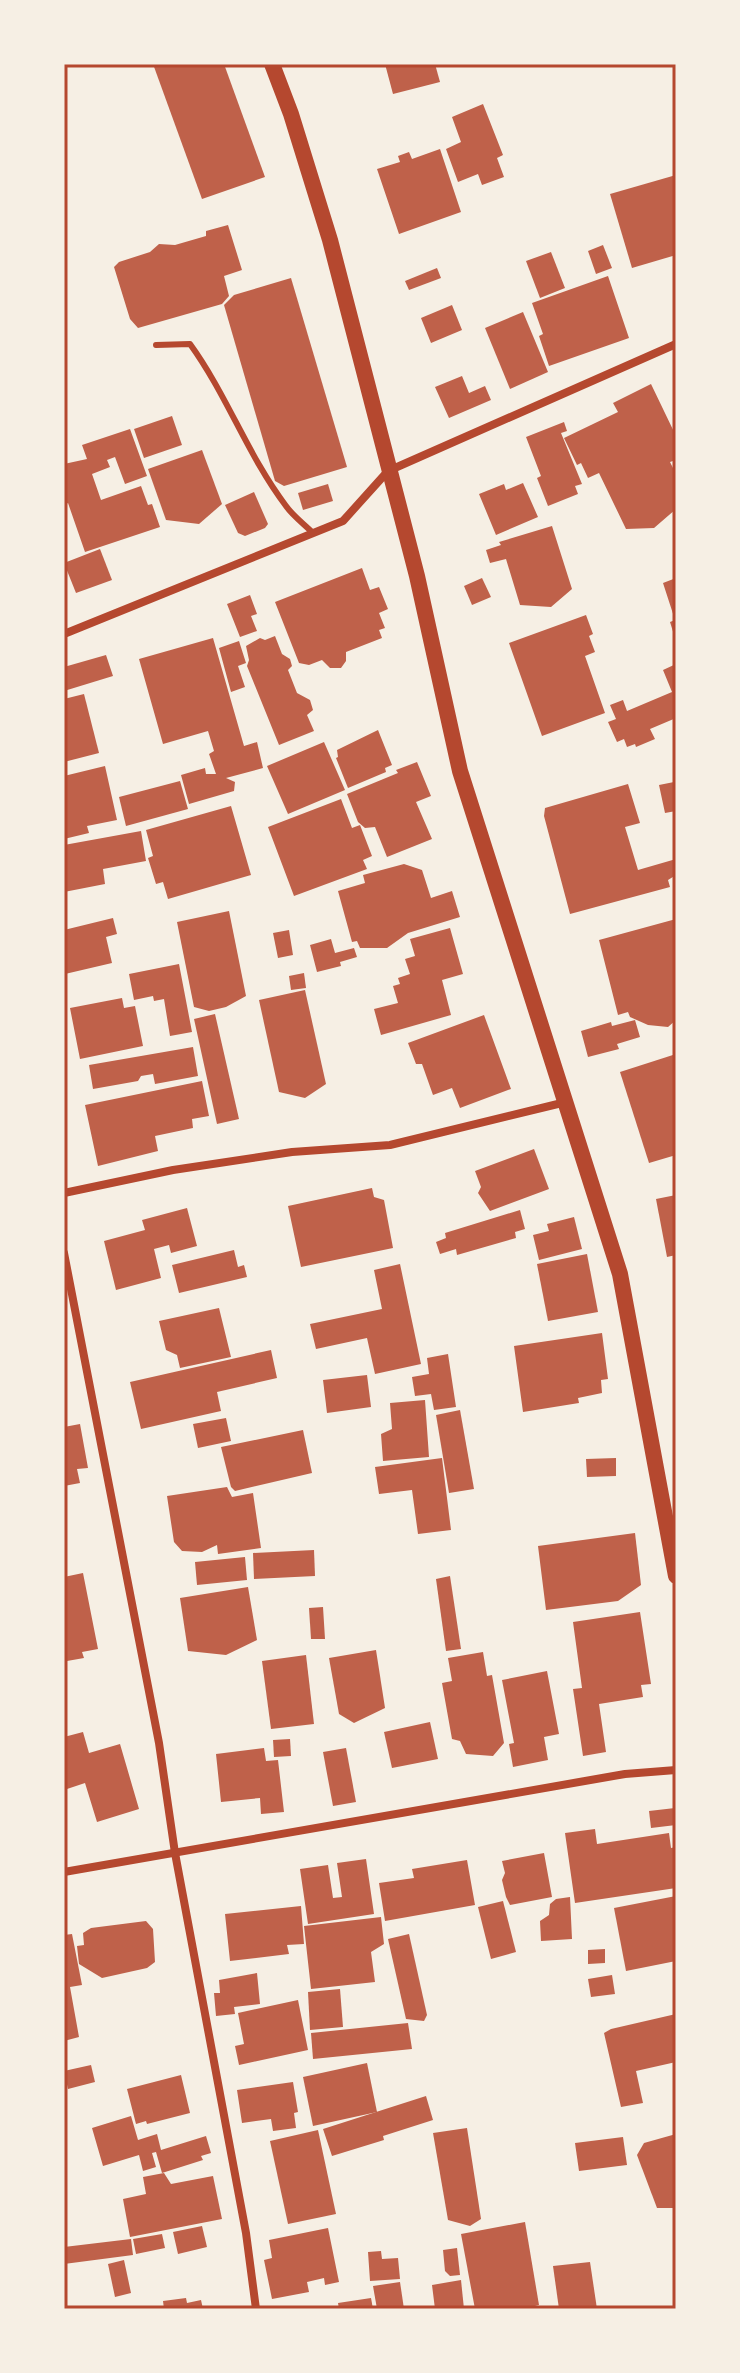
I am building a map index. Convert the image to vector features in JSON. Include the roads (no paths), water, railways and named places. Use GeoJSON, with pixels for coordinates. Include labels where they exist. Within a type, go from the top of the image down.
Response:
{"type":"FeatureCollection","features":[{"type":"Feature","properties":{"kind":"main road"},"geometry":{"type":"LineString","coordinates":[[272,64],[330,240],[417,576],[460,771],[620,1274],[676,1576]]}},
{"type":"Feature","properties":{"kind":"street"},"geometry":{"type":"LineString","coordinates":[[64,634],[343,521],[388,471],[676,344]]}},
{"type":"Feature","properties":{"kind":"street"},"geometry":{"type":"LineString","coordinates":[[64,1193],[173,1170],[292,1152],[390,1145],[567,1101]]}},
{"type":"Feature","properties":{"kind":"street"},"geometry":{"type":"LineString","coordinates":[[64,1253],[159,1743],[175,1853],[246,2233],[256,2309]]}},
{"type":"Feature","properties":{"kind":"street"},"geometry":{"type":"LineString","coordinates":[[64,1872],[625,1774],[676,1770]]}},
{"type":"Feature","properties":{"kind":"lane"},"geometry":{"type":"LineString","coordinates":[[156,345],[190,344],[208,369],[245,441],[287,508],[313,533]]}}]}
